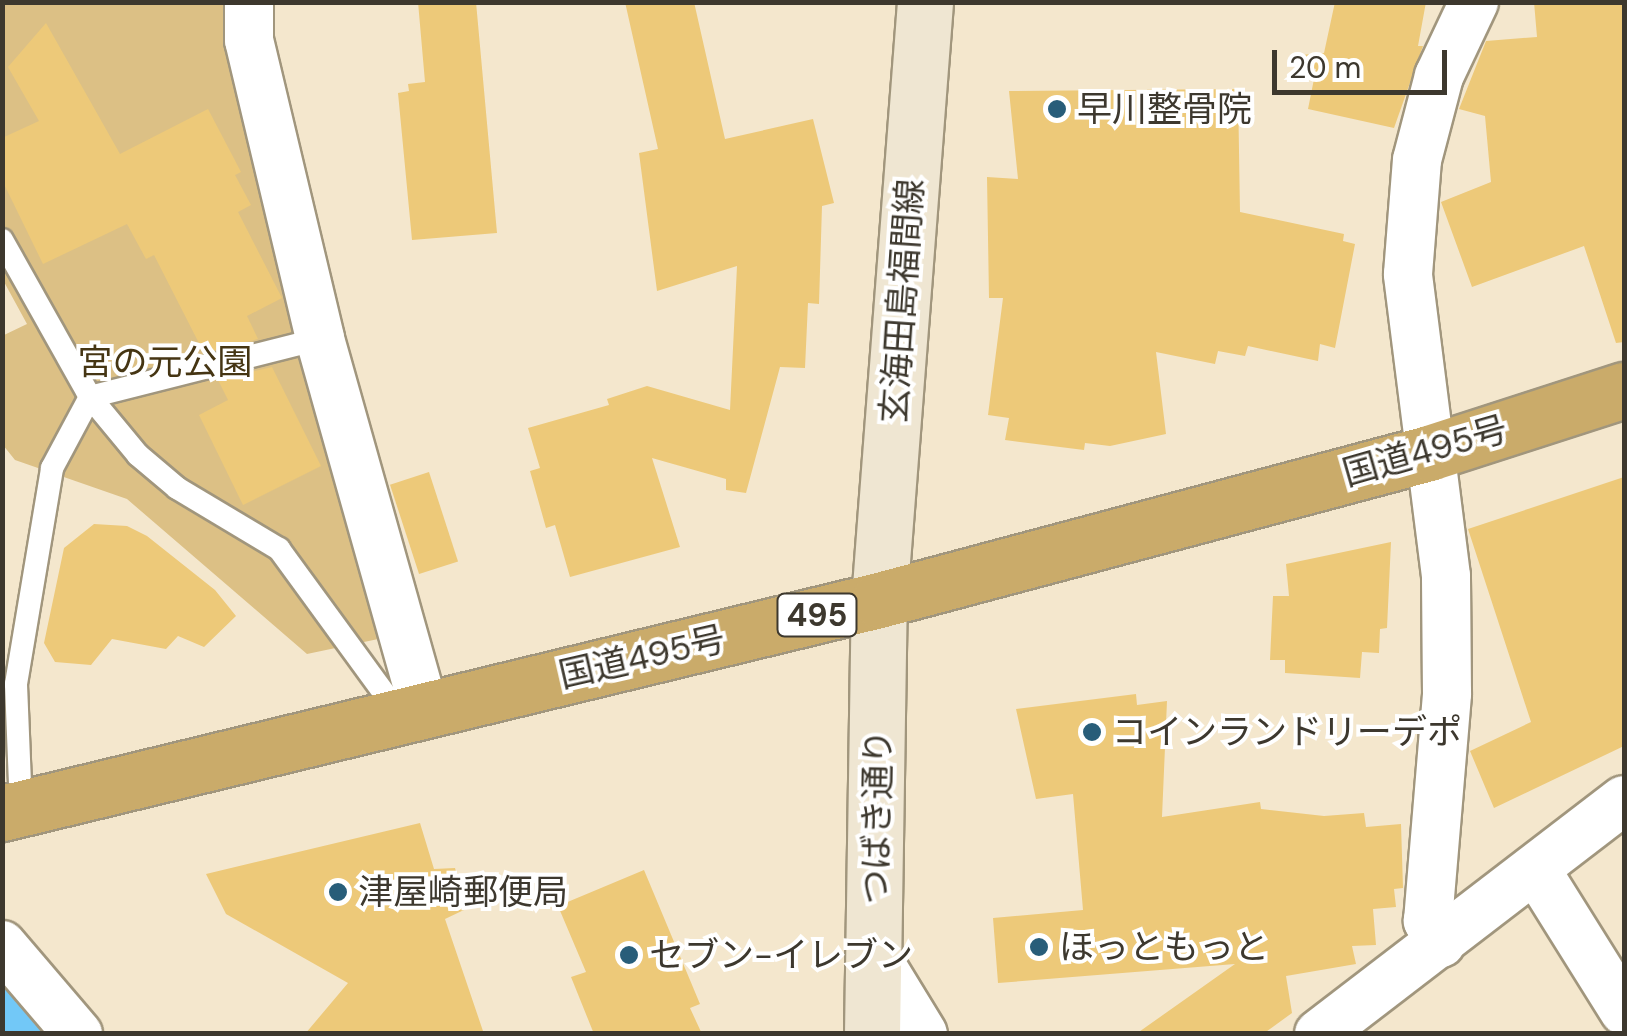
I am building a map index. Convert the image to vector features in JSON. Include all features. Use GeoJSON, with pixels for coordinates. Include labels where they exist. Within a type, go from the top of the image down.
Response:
{"type":"FeatureCollection","features":[{"type":"Feature","properties":{"kind":"highway","name":"国道495号"},"geometry":{"type":"LineString","coordinates":[[12,811],[879,600],[1429,453],[1624,390]]}},
{"type":"Feature","properties":{"kind":"main road","name":"玄海田島福間線"},"geometry":{"type":"LineString","coordinates":[[879,600],[925,2]]}},
{"type":"Feature","properties":{"kind":"main road","name":"つばき通り"},"geometry":{"type":"LineString","coordinates":[[872,1034],[879,600]]}},
{"type":"Feature","properties":{"kind":"street"},"geometry":{"type":"LineString","coordinates":[[248,2],[249,40],[412,712]]}},
{"type":"Feature","properties":{"kind":"street"},"geometry":{"type":"LineString","coordinates":[[1441,943],[1428,921],[1447,693],[1446,576],[1408,274],[1417,160],[1439,76],[1474,2]]}},
{"type":"Feature","properties":{"kind":"street"},"geometry":{"type":"LineString","coordinates":[[1319,1034],[1624,800]]}},
{"type":"Feature","properties":{"kind":"street"},"geometry":{"type":"LineString","coordinates":[[1536,870],[1624,1011]]}},
{"type":"Feature","properties":{"kind":"street"},"geometry":{"type":"LineString","coordinates":[[2,946],[78,1034]]}},
{"type":"Feature","properties":{"kind":"street"},"geometry":{"type":"LineString","coordinates":[[876,957],[923,1034]]}},
{"type":"Feature","properties":{"kind":"lane"},"geometry":{"type":"LineString","coordinates":[[2,240],[90,398],[138,455],[177,488],[280,549],[412,712]]}},
{"type":"Feature","properties":{"kind":"lane"},"geometry":{"type":"LineString","coordinates":[[12,811],[16,684],[48,487],[52,468],[90,398],[320,338]]}},
{"type":"Feature","properties":{"kind":"green space","name":"宮の元公園"},"geometry":{"type":"Polygon","coordinates":[[[3,3],[230,3],[383,638],[307,654],[127,499],[15,460],[3,445],[2,336],[27,324],[3,280],[3,3]]]}},
{"type":"Feature","properties":{"kind":"building"},"geometry":{"type":"Polygon","coordinates":[[[418,2],[476,2],[497,233],[412,240],[398,93],[409,91],[408,84],[425,82],[418,2]]]}},
{"type":"Feature","properties":{"kind":"building"},"geometry":{"type":"Polygon","coordinates":[[[625,2],[694,2],[725,139],[813,119],[834,203],[822,206],[819,304],[808,303],[805,368],[780,367],[746,493],[726,490],[726,479],[652,458],[680,547],[570,577],[555,525],[546,528],[530,471],[540,468],[528,428],[609,405],[607,399],[647,386],[730,410],[737,266],[657,291],[639,153],[658,149],[625,2]]]}},
{"type":"Feature","properties":{"kind":"building"},"geometry":{"type":"Polygon","coordinates":[[[1335,2],[1426,2],[1418,46],[1423,46],[1394,128],[1308,109],[1316,69],[1289,62],[1289,56],[1324,53],[1335,2]]]}},
{"type":"Feature","properties":{"kind":"building"},"geometry":{"type":"Polygon","coordinates":[[[1534,2],[1622,2],[1624,342],[1616,343],[1584,246],[1472,287],[1441,202],[1491,182],[1485,116],[1459,109],[1486,41],[1537,37],[1534,2]]]}},
{"type":"Feature","properties":{"kind":"building"},"geometry":{"type":"Polygon","coordinates":[[[46,23],[120,154],[208,109],[241,172],[235,175],[251,205],[238,212],[282,298],[247,316],[258,339],[204,353],[154,255],[146,259],[127,224],[43,264],[2,180],[2,138],[39,121],[8,67],[46,23]]]}},
{"type":"Feature","properties":{"kind":"building"},"geometry":{"type":"Polygon","coordinates":[[[1238,89],[1240,212],[1344,234],[1343,241],[1355,244],[1335,348],[1320,344],[1318,361],[1248,346],[1245,356],[1218,351],[1215,364],[1156,352],[1166,434],[1110,446],[1085,443],[1084,450],[1005,440],[1009,418],[988,415],[1003,298],[989,298],[987,177],[1018,179],[1009,91],[1238,89]]]}},
{"type":"Feature","properties":{"kind":"building"},"geometry":{"type":"Polygon","coordinates":[[[272,367],[321,466],[243,505],[199,415],[228,400],[218,380],[272,367]]]}},
{"type":"Feature","properties":{"kind":"building"},"geometry":{"type":"Polygon","coordinates":[[[429,472],[458,561],[419,574],[390,485],[429,472]]]}},
{"type":"Feature","properties":{"kind":"building"},"geometry":{"type":"Polygon","coordinates":[[[1624,477],[1624,746],[1494,808],[1470,751],[1531,722],[1468,529],[1624,477]]]}},
{"type":"Feature","properties":{"kind":"building"},"geometry":{"type":"Polygon","coordinates":[[[94,524],[127,526],[147,536],[215,590],[236,616],[204,647],[178,636],[166,649],[112,639],[91,665],[55,662],[44,643],[64,548],[94,524]]]}},
{"type":"Feature","properties":{"kind":"building"},"geometry":{"type":"Polygon","coordinates":[[[1391,542],[1387,628],[1380,629],[1379,653],[1362,652],[1360,678],[1285,673],[1285,660],[1270,660],[1273,596],[1289,596],[1286,564],[1391,542]]]}},
{"type":"Feature","properties":{"kind":"building"},"geometry":{"type":"Polygon","coordinates":[[[1136,694],[1137,705],[1167,701],[1162,817],[1260,802],[1261,809],[1324,816],[1364,813],[1366,827],[1401,824],[1403,888],[1394,889],[1396,907],[1373,909],[1376,945],[1352,946],[1356,964],[1286,976],[1292,1013],[1263,1034],[1136,1034],[1235,964],[998,983],[993,918],[1083,910],[1073,794],[1036,799],[1016,709],[1136,694]]]}},
{"type":"Feature","properties":{"kind":"building","name":"津屋崎郵便局"},"geometry":{"type":"Polygon","coordinates":[[[420,823],[434,869],[455,868],[466,909],[445,919],[484,1034],[305,1034],[348,983],[226,914],[206,874],[420,823]]]}},
{"type":"Feature","properties":{"kind":"building","name":"セブン-イレブン"},"geometry":{"type":"Polygon","coordinates":[[[644,870],[700,1004],[690,1008],[702,1034],[594,1034],[571,977],[586,972],[558,906],[644,870]]]}},
{"type":"Feature","properties":{"kind":"waterway"},"geometry":{"type":"LineString","coordinates":[[2,1021],[15,1034]]}},
{"type":"Feature","properties":{"kind":"place","name":"早川整骨院"},"geometry":{"type":"Point","coordinates":[1057,109]}},
{"type":"Feature","properties":{"kind":"place","name":"コインランドリーデポ"},"geometry":{"type":"Point","coordinates":[1092,732]}},
{"type":"Feature","properties":{"kind":"place","name":"津屋崎郵便局"},"geometry":{"type":"Point","coordinates":[338,892]}},
{"type":"Feature","properties":{"kind":"place","name":"ほっともっと"},"geometry":{"type":"Point","coordinates":[1039,947]}},
{"type":"Feature","properties":{"kind":"place","name":"セブン-イレブン"},"geometry":{"type":"Point","coordinates":[629,955]}}]}
